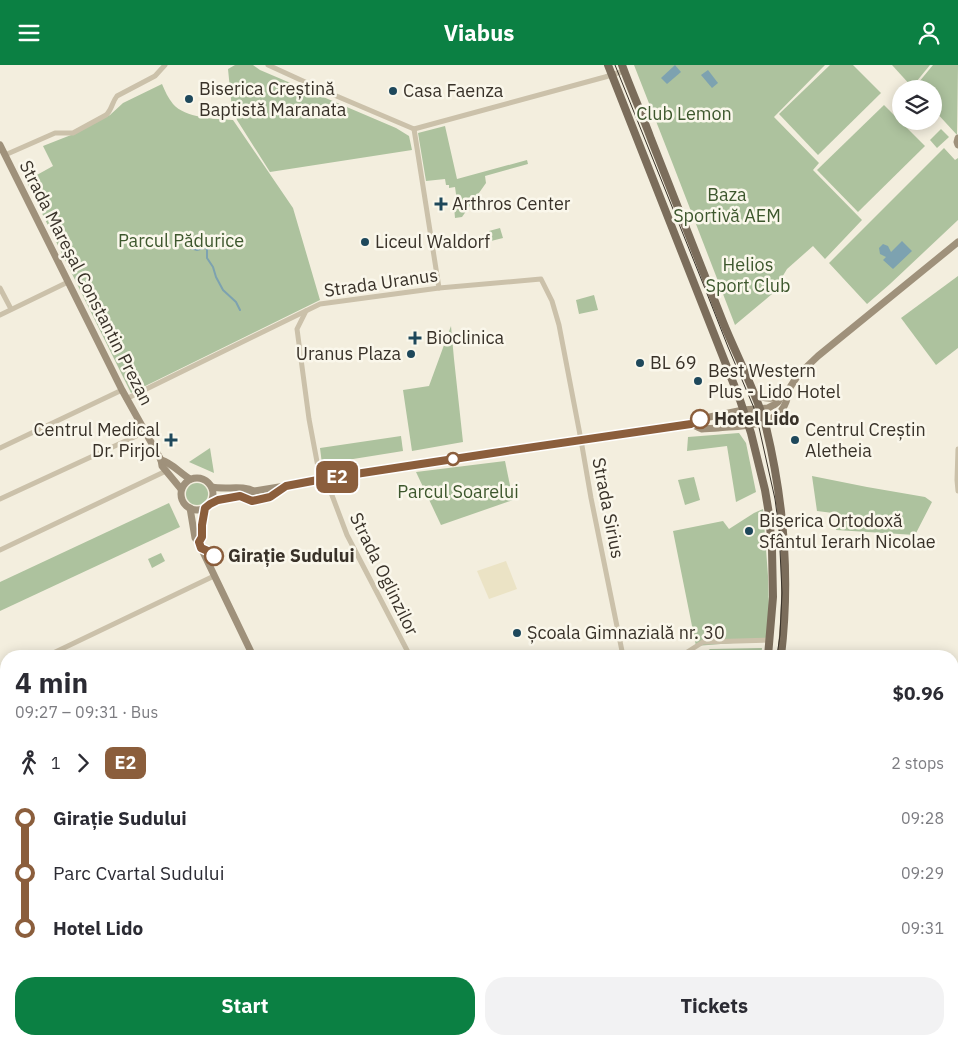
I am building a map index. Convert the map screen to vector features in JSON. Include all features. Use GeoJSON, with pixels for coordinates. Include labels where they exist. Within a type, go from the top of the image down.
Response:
{"type":"FeatureCollection","features":[{"type":"Feature","properties":{"kind":"main road"},"geometry":{"type":"LineString","coordinates":[[608,65],[652,174],[670,226],[688,267],[748,425],[765,490],[769,514],[774,597],[769,650]]}},
{"type":"Feature","properties":{"kind":"main road"},"geometry":{"type":"LineString","coordinates":[[623,68],[729,337],[755,394],[764,421],[777,483],[784,533],[786,574],[785,621],[782,650]]}},
{"type":"Feature","properties":{"kind":"street"},"geometry":{"type":"LineString","coordinates":[[5,155],[55,133],[73,133],[106,115],[110,112],[114,99],[117,96],[155,76],[165,65]]}},
{"type":"Feature","properties":{"kind":"street"},"geometry":{"type":"LineString","coordinates":[[268,65],[414,129],[611,75],[623,68]]}},
{"type":"Feature","properties":{"kind":"street"},"geometry":{"type":"LineString","coordinates":[[414,129],[439,288]]}},
{"type":"Feature","properties":{"kind":"street"},"geometry":{"type":"LineString","coordinates":[[958,138],[958,145]]}},
{"type":"Feature","properties":{"kind":"street","name":"Strada Mareșal Constantin Prezan"},"geometry":{"type":"LineString","coordinates":[[0,145],[126,399],[161,460],[162,467],[181,489]]}},
{"type":"Feature","properties":{"kind":"street"},"geometry":{"type":"LineString","coordinates":[[199,542],[202,537],[202,525],[208,506],[213,496],[212,487],[205,479],[195,477],[183,485],[181,498],[190,508],[195,510],[208,506],[218,500],[254,491],[691,424],[700,419],[743,410],[768,408],[774,405],[783,393],[789,389],[798,375],[818,356],[958,242]]}},
{"type":"Feature","properties":{"kind":"street","name":"Strada Uranus"},"geometry":{"type":"LineString","coordinates":[[126,399],[320,304],[439,288],[541,279]]}},
{"type":"Feature","properties":{"kind":"street","name":"Strada Sirius"},"geometry":{"type":"LineString","coordinates":[[541,279],[552,301],[556,317],[621,650]]}},
{"type":"Feature","properties":{"kind":"street"},"geometry":{"type":"LineString","coordinates":[[0,315],[68,282]]}},
{"type":"Feature","properties":{"kind":"street"},"geometry":{"type":"LineString","coordinates":[[0,288],[11,309]]}},
{"type":"Feature","properties":{"kind":"street"},"geometry":{"type":"LineString","coordinates":[[286,321],[297,329],[306,310]]}},
{"type":"Feature","properties":{"kind":"street","name":"Strada Oglinzilor"},"geometry":{"type":"LineString","coordinates":[[297,329],[309,419],[318,467],[330,490],[347,535],[407,650]]}},
{"type":"Feature","properties":{"kind":"street"},"geometry":{"type":"LineString","coordinates":[[691,424],[702,429],[748,425],[771,419],[781,411],[788,397],[789,389]]}},
{"type":"Feature","properties":{"kind":"street"},"geometry":{"type":"LineString","coordinates":[[0,448],[122,390]]}},
{"type":"Feature","properties":{"kind":"street"},"geometry":{"type":"LineString","coordinates":[[755,394],[772,399],[781,397]]}},
{"type":"Feature","properties":{"kind":"street"},"geometry":{"type":"LineString","coordinates":[[0,499],[145,432]]}},
{"type":"Feature","properties":{"kind":"street"},"geometry":{"type":"LineString","coordinates":[[958,449],[958,491]]}},
{"type":"Feature","properties":{"kind":"street","name":"Strada Mareșal Constantin Prezan"},"geometry":{"type":"LineString","coordinates":[[161,460],[168,462],[190,479]]}},
{"type":"Feature","properties":{"kind":"street"},"geometry":{"type":"LineString","coordinates":[[0,550],[166,471]]}},
{"type":"Feature","properties":{"kind":"street"},"geometry":{"type":"LineString","coordinates":[[212,487],[249,489],[254,491]]}},
{"type":"Feature","properties":{"kind":"street"},"geometry":{"type":"LineString","coordinates":[[190,508],[195,538],[199,542],[250,650]]}},
{"type":"Feature","properties":{"kind":"street"},"geometry":{"type":"LineString","coordinates":[[60,650],[214,576]]}},
{"type":"Feature","properties":{"kind":"street"},"geometry":{"type":"LineString","coordinates":[[691,650],[703,643],[770,640]]}},
{"type":"Feature","properties":{"kind":"green space"},"geometry":{"type":"Polygon","coordinates":[[[235,65],[253,65],[260,70],[396,128],[409,136],[412,150],[270,172],[237,120],[234,109],[232,109],[228,69],[235,65]]]}},
{"type":"Feature","properties":{"kind":"green space"},"geometry":{"type":"Polygon","coordinates":[[[634,65],[825,65],[774,117],[819,163],[813,170],[862,220],[825,259],[813,246],[787,269],[772,294],[735,325],[672,162],[634,65]]]}},
{"type":"Feature","properties":{"kind":"green space"},"geometry":{"type":"Polygon","coordinates":[[[830,65],[853,65],[881,93],[818,155],[779,114],[830,65]]]}},
{"type":"Feature","properties":{"kind":"green space"},"geometry":{"type":"Polygon","coordinates":[[[892,65],[930,65],[918,80],[906,80],[892,65]]]}},
{"type":"Feature","properties":{"kind":"green space"},"geometry":{"type":"Polygon","coordinates":[[[933,65],[958,65],[957,135],[942,119],[942,80],[921,80],[933,65]]]}},
{"type":"Feature","properties":{"kind":"green space","name":"Parcul Pădurice"},"geometry":{"type":"Polygon","coordinates":[[[162,84],[168,97],[178,109],[201,117],[233,120],[293,208],[320,300],[131,393],[26,181],[53,166],[43,146],[71,135],[110,115],[123,103],[162,84]]]}},
{"type":"Feature","properties":{"kind":"green space"},"geometry":{"type":"Polygon","coordinates":[[[884,105],[892,113],[892,130],[909,130],[925,146],[858,212],[817,170],[884,105]]]}},
{"type":"Feature","properties":{"kind":"green space"},"geometry":{"type":"Polygon","coordinates":[[[445,126],[457,179],[527,160],[528,164],[485,176],[486,183],[462,217],[455,218],[454,206],[457,201],[455,187],[449,188],[449,185],[446,185],[445,179],[426,181],[418,133],[445,126]]]}},
{"type":"Feature","properties":{"kind":"green space"},"geometry":{"type":"Polygon","coordinates":[[[940,130],[949,137],[937,148],[930,140],[940,130]]]}},
{"type":"Feature","properties":{"kind":"green space"},"geometry":{"type":"Polygon","coordinates":[[[944,148],[955,160],[958,158],[958,220],[867,304],[829,263],[944,148]]]}},
{"type":"Feature","properties":{"kind":"green space"},"geometry":{"type":"Polygon","coordinates":[[[500,228],[503,238],[491,241],[489,231],[500,228]]]}},
{"type":"Feature","properties":{"kind":"green space"},"geometry":{"type":"Polygon","coordinates":[[[958,276],[958,348],[936,365],[901,318],[958,276]]]}},
{"type":"Feature","properties":{"kind":"green space"},"geometry":{"type":"Polygon","coordinates":[[[594,295],[598,310],[579,314],[576,300],[594,295]]]}},
{"type":"Feature","properties":{"kind":"green space"},"geometry":{"type":"Polygon","coordinates":[[[451,326],[463,442],[412,451],[403,390],[429,386],[451,326]]]}},
{"type":"Feature","properties":{"kind":"green space"},"geometry":{"type":"Polygon","coordinates":[[[739,433],[746,443],[756,492],[736,502],[727,446],[687,451],[688,437],[739,433]]]}},
{"type":"Feature","properties":{"kind":"green space"},"geometry":{"type":"Polygon","coordinates":[[[401,436],[403,451],[322,464],[320,448],[401,436]]]}},
{"type":"Feature","properties":{"kind":"green space"},"geometry":{"type":"Polygon","coordinates":[[[210,448],[214,473],[189,462],[210,448]]]}},
{"type":"Feature","properties":{"kind":"green space","name":"Parcul Soarelui"},"geometry":{"type":"Polygon","coordinates":[[[505,461],[513,500],[441,525],[416,472],[505,461]]]}},
{"type":"Feature","properties":{"kind":"green space"},"geometry":{"type":"Polygon","coordinates":[[[812,476],[925,497],[932,502],[915,535],[836,530],[841,514],[817,511],[812,476]]]}},
{"type":"Feature","properties":{"kind":"green space"},"geometry":{"type":"Polygon","coordinates":[[[694,477],[700,500],[685,505],[678,480],[694,477]]]}},
{"type":"Feature","properties":{"kind":"green space"},"geometry":{"type":"Polygon","coordinates":[[[197,483],[207,490],[208,494],[201,504],[197,505],[187,498],[186,494],[193,484],[197,483]]]}},
{"type":"Feature","properties":{"kind":"green space"},"geometry":{"type":"Polygon","coordinates":[[[169,503],[180,527],[0,611],[0,582],[169,503]]]}},
{"type":"Feature","properties":{"kind":"green space"},"geometry":{"type":"Polygon","coordinates":[[[763,509],[770,640],[696,646],[673,531],[723,521],[729,529],[763,509]]]}},
{"type":"Feature","properties":{"kind":"green space"},"geometry":{"type":"Polygon","coordinates":[[[161,553],[165,561],[152,568],[148,559],[161,553]]]}},
{"type":"Feature","properties":{"kind":"green space"},"geometry":{"type":"Polygon","coordinates":[[[762,648],[762,650],[709,650],[762,648]]]}},
{"type":"Feature","properties":{"kind":"shaded area"},"geometry":{"type":"Polygon","coordinates":[[[506,561],[517,589],[489,599],[477,571],[506,561]]]}},
{"type":"Feature","properties":{"kind":"water"},"geometry":{"type":"Polygon","coordinates":[[[675,65],[681,72],[667,84],[661,78],[675,65]]]}},
{"type":"Feature","properties":{"kind":"water"},"geometry":{"type":"Polygon","coordinates":[[[708,70],[718,83],[712,88],[701,75],[708,70]]]}},
{"type":"Feature","properties":{"kind":"water"},"geometry":{"type":"Polygon","coordinates":[[[199,240],[211,244],[210,250],[197,251],[190,249],[188,246],[190,243],[199,240]]]}},
{"type":"Feature","properties":{"kind":"water"},"geometry":{"type":"Polygon","coordinates":[[[902,241],[912,251],[893,269],[883,260],[886,257],[880,254],[879,248],[883,244],[888,246],[891,252],[902,241]]]}},
{"type":"Feature","properties":{"kind":"waterway"},"geometry":{"type":"LineString","coordinates":[[207,250],[207,258],[223,290],[236,302],[240,310]]}},
{"type":"Feature","properties":{"kind":"tram line"},"geometry":{"type":"LineString","coordinates":[[615,65],[754,408],[775,499],[779,529],[782,593],[778,650]]}},
{"type":"Feature","properties":{"kind":"bus line","name":"E2"},"geometry":{"type":"LineString","coordinates":[[214,556],[201,548],[199,542],[202,537],[205,508],[218,500],[240,496],[252,501],[270,497],[286,486],[323,479],[691,424],[700,419]]}},
{"type":"Feature","properties":{"kind":"place","name":"Casa Faenza"},"geometry":{"type":"Point","coordinates":[393,91]}},
{"type":"Feature","properties":{"kind":"place","name":"Biserica Creștină Baptistă Maranata"},"geometry":{"type":"Point","coordinates":[189,99]}},
{"type":"Feature","properties":{"kind":"place","name":"Arthros Center"},"geometry":{"type":"Point","coordinates":[441,204]}},
{"type":"Feature","properties":{"kind":"place","name":"Liceul Waldorf"},"geometry":{"type":"Point","coordinates":[365,242]}},
{"type":"Feature","properties":{"kind":"place","name":"Bioclinica"},"geometry":{"type":"Point","coordinates":[415,338]}},
{"type":"Feature","properties":{"kind":"place","name":"Uranus Plaza"},"geometry":{"type":"Point","coordinates":[411,354]}},
{"type":"Feature","properties":{"kind":"place","name":"BL 69"},"geometry":{"type":"Point","coordinates":[640,363]}},
{"type":"Feature","properties":{"kind":"place","name":"Best Western Plus - Lido Hotel"},"geometry":{"type":"Point","coordinates":[698,381]}},
{"type":"Feature","properties":{"kind":"place","name":"Hotel Lido"},"geometry":{"type":"Point","coordinates":[700,419]}},
{"type":"Feature","properties":{"kind":"place","name":"Centrul Medical Dr. Pirjol"},"geometry":{"type":"Point","coordinates":[171,440]}},
{"type":"Feature","properties":{"kind":"place","name":"Centrul Creștin Aletheia"},"geometry":{"type":"Point","coordinates":[795,440]}},
{"type":"Feature","properties":{"kind":"place","name":"Biserica Ortodoxă Sfântul Ierarh Nicolae"},"geometry":{"type":"Point","coordinates":[749,531]}},
{"type":"Feature","properties":{"kind":"place","name":"Girație Sudului"},"geometry":{"type":"Point","coordinates":[214,556]}},
{"type":"Feature","properties":{"kind":"place","name":"Școala Gimnazială nr. 30"},"geometry":{"type":"Point","coordinates":[517,633]}},
{"type":"Feature","properties":{"kind":"park label","name":"Club Lemon"},"geometry":{"type":"Point","coordinates":[684,114]}},
{"type":"Feature","properties":{"kind":"park label","name":"Baza Sportivă AEM"},"geometry":{"type":"Point","coordinates":[727,206]}},
{"type":"Feature","properties":{"kind":"park label","name":"Helios Sport Club"},"geometry":{"type":"Point","coordinates":[748,276]}}]}
